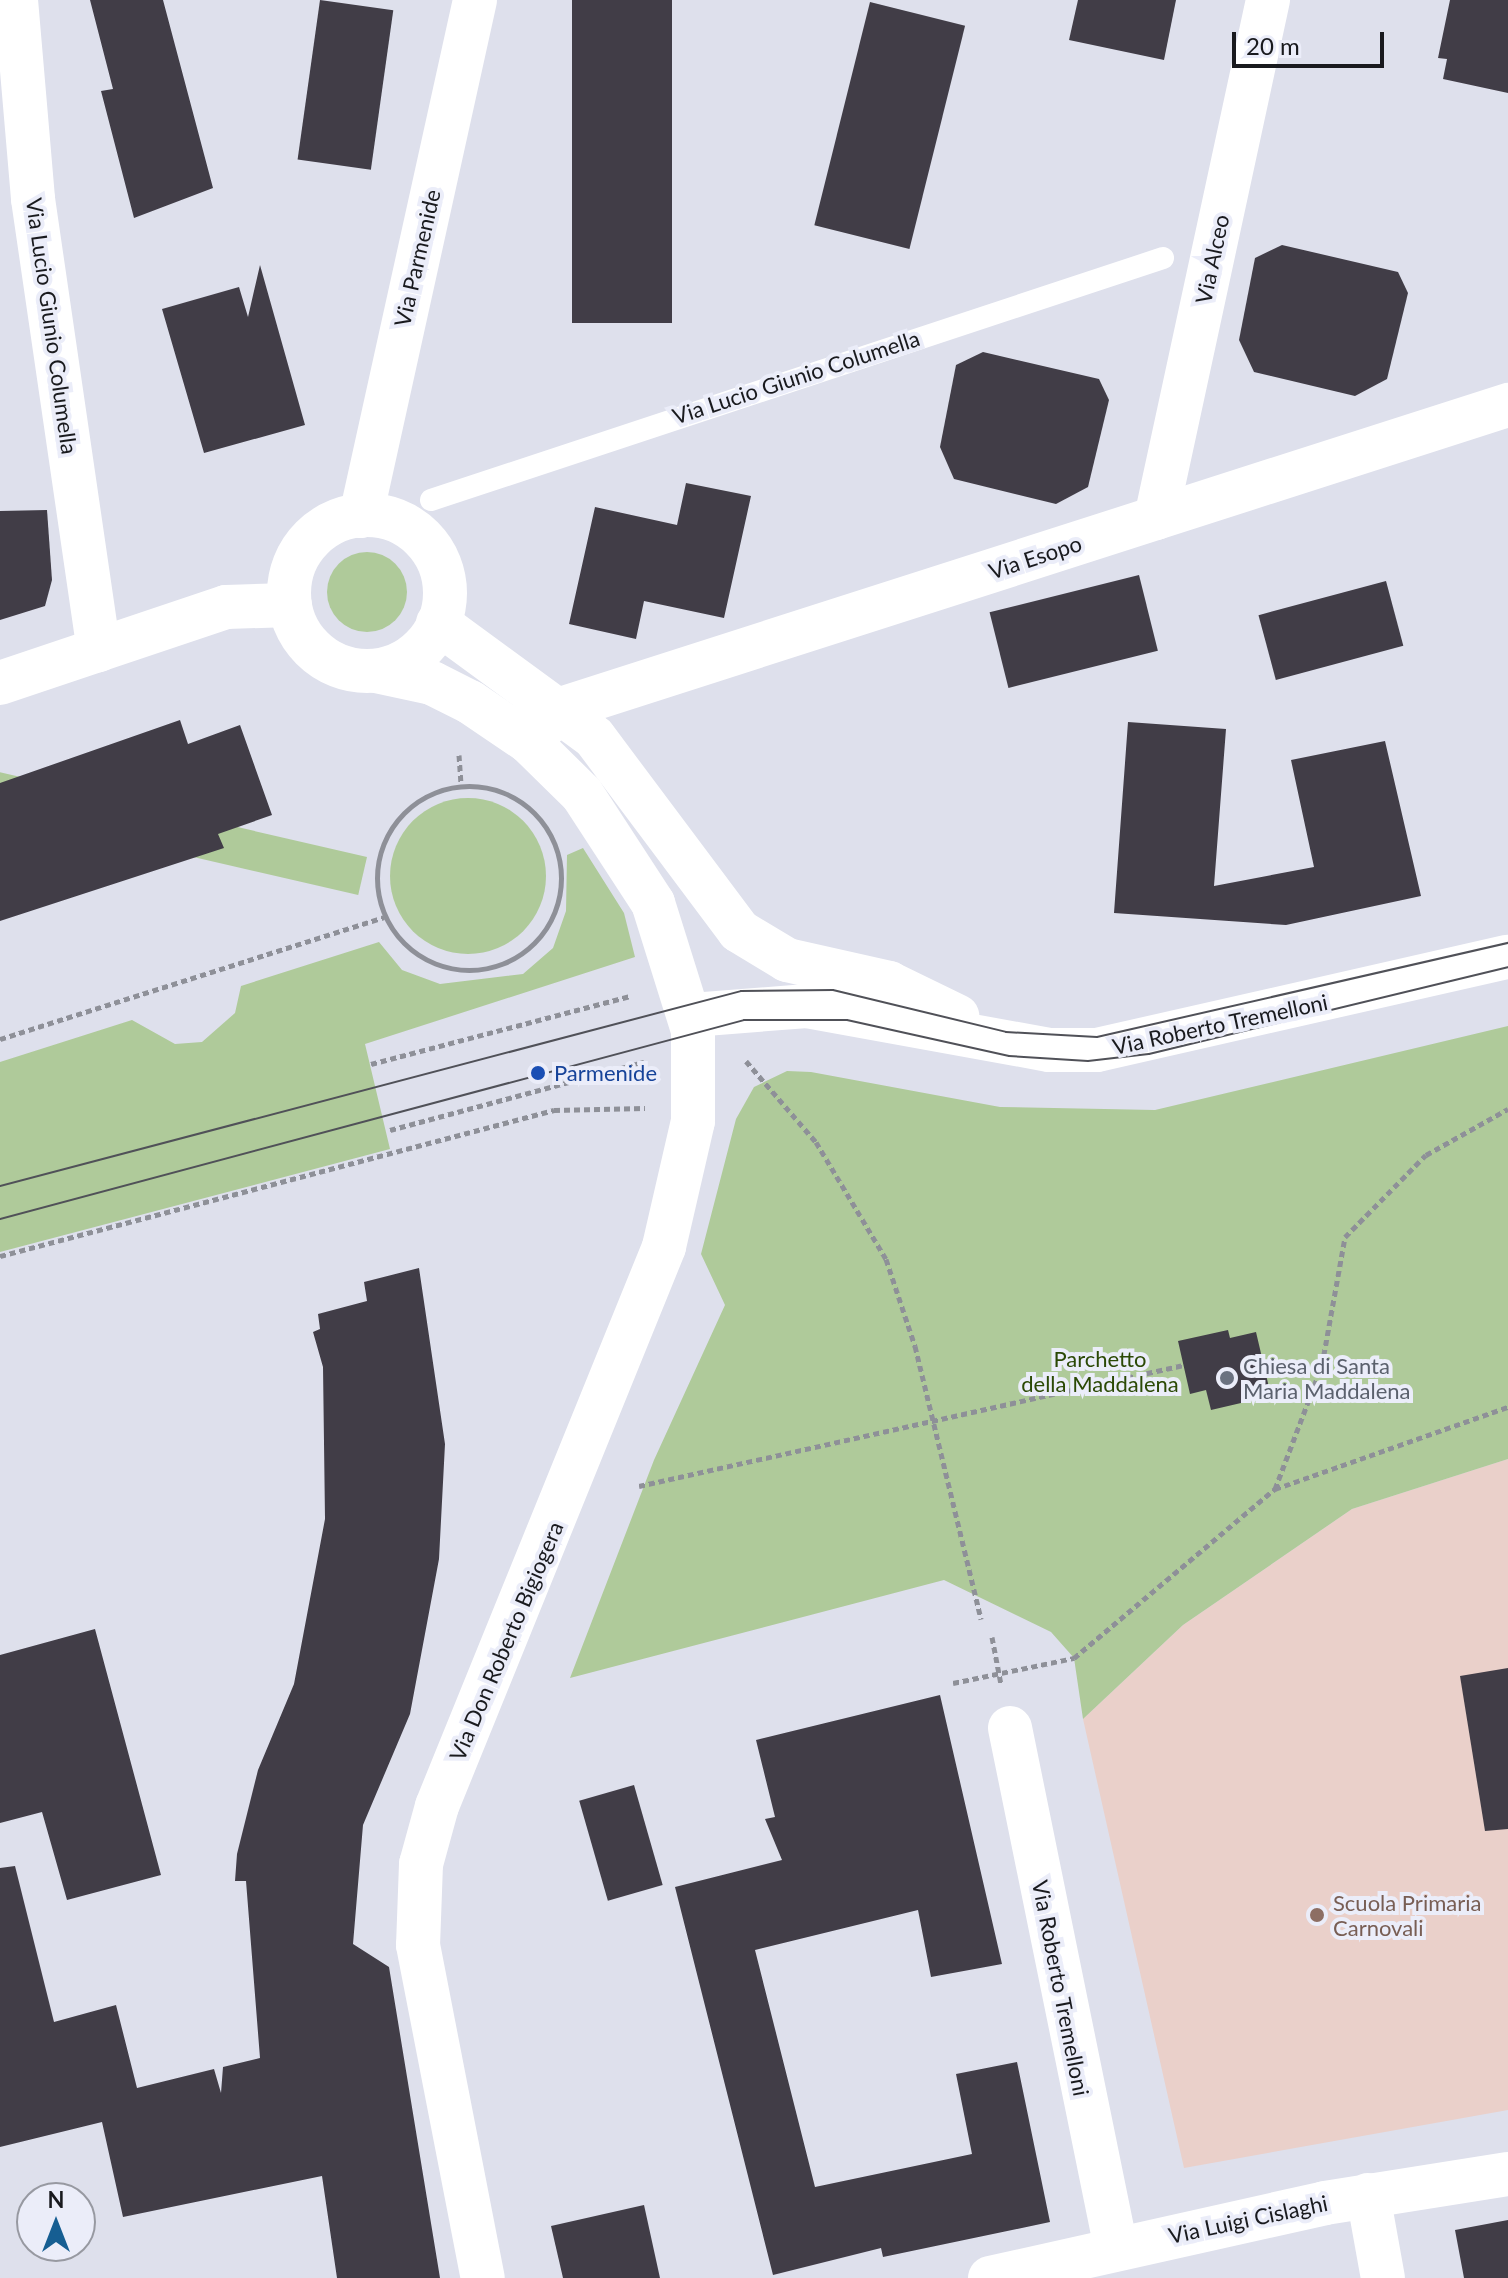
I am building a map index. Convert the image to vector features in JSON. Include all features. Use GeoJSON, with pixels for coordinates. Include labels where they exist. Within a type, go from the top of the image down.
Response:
{"type":"FeatureCollection","features":[{"type":"Feature","properties":{"kind":"street","name":"Via Lucio Giunio Columella"},"geometry":{"type":"LineString","coordinates":[[16,0],[16,194],[99,650]]}},
{"type":"Feature","properties":{"kind":"street","name":"Via Parmenide"},"geometry":{"type":"LineString","coordinates":[[361,516],[475,0]]}},
{"type":"Feature","properties":{"kind":"street","name":"Via Alceo"},"geometry":{"type":"LineString","coordinates":[[1156,518],[1268,0]]}},
{"type":"Feature","properties":{"kind":"street","name":"Via Esopo"},"geometry":{"type":"LineString","coordinates":[[561,709],[1508,405]]}},
{"type":"Feature","properties":{"kind":"street"},"geometry":{"type":"LineString","coordinates":[[376,671],[421,650],[438,623],[444,584],[430,548],[392,519],[361,516],[311,538],[291,571],[290,605],[302,636],[322,657],[376,671],[447,689],[529,742],[602,819],[635,868],[662,922],[692,1015]]}},
{"type":"Feature","properties":{"kind":"street"},"geometry":{"type":"LineString","coordinates":[[0,683],[226,607],[290,605]]}},
{"type":"Feature","properties":{"kind":"street"},"geometry":{"type":"LineString","coordinates":[[438,623],[561,709],[622,767],[739,931],[787,960],[889,983],[991,1032],[1049,1050]]}},
{"type":"Feature","properties":{"kind":"street"},"geometry":{"type":"LineString","coordinates":[[529,742],[561,709]]}},
{"type":"Feature","properties":{"kind":"street","name":"Via Roberto Tremelloni"},"geometry":{"type":"LineString","coordinates":[[692,1015],[824,1007],[1049,1050],[1132,1046],[1508,957]]}},
{"type":"Feature","properties":{"kind":"street","name":"Via Don Roberto Bigiogera"},"geometry":{"type":"LineString","coordinates":[[483,2278],[418,1945],[421,1864],[437,1806],[660,1260],[693,1106],[692,1015]]}},
{"type":"Feature","properties":{"kind":"street","name":"Via Roberto Tremelloni"},"geometry":{"type":"LineString","coordinates":[[1010,1728],[1116,2248]]}},
{"type":"Feature","properties":{"kind":"street","name":"Via Luigi Cislaghi"},"geometry":{"type":"LineString","coordinates":[[990,2278],[1368,2195],[1508,2174]]}},
{"type":"Feature","properties":{"kind":"street"},"geometry":{"type":"LineString","coordinates":[[1368,2195],[1383,2278]]}},
{"type":"Feature","properties":{"kind":"lane","name":"Via Lucio Giunio Columella"},"geometry":{"type":"LineString","coordinates":[[431,500],[1163,258]]}},
{"type":"Feature","properties":{"kind":"path"},"geometry":{"type":"LineString","coordinates":[[461,785],[518,799],[556,843],[558,906],[543,934],[510,960],[458,970],[428,961],[384,917],[377,873],[389,831],[432,792],[461,785]]}},
{"type":"Feature","properties":{"kind":"path"},"geometry":{"type":"LineString","coordinates":[[0,1039],[384,917]]}},
{"type":"Feature","properties":{"kind":"path"},"geometry":{"type":"LineString","coordinates":[[371,1064],[638,994]]}},
{"type":"Feature","properties":{"kind":"path"},"geometry":{"type":"LineString","coordinates":[[390,1130],[654,1059]]}},
{"type":"Feature","properties":{"kind":"path"},"geometry":{"type":"LineString","coordinates":[[746,1061],[816,1142],[886,1259],[933,1423],[981,1619]]}},
{"type":"Feature","properties":{"kind":"path"},"geometry":{"type":"LineString","coordinates":[[0,1256],[554,1110],[693,1106]]}},
{"type":"Feature","properties":{"kind":"path"},"geometry":{"type":"LineString","coordinates":[[1275,1489],[1322,1365],[1345,1237],[1426,1155],[1508,1109]]}},
{"type":"Feature","properties":{"kind":"path"},"geometry":{"type":"LineString","coordinates":[[639,1486],[1184,1365]]}},
{"type":"Feature","properties":{"kind":"path"},"geometry":{"type":"LineString","coordinates":[[953,1683],[1074,1658],[1275,1489],[1508,1407]]}},
{"type":"Feature","properties":{"kind":"shaded area","name":"Scuola Primaria Carnovali"},"geometry":{"type":"Polygon","coordinates":[[[1508,1459],[1508,2110],[1184,2168],[1083,1719],[1183,1625],[1352,1509],[1508,1459]]]}},
{"type":"Feature","properties":{"kind":"green space"},"geometry":{"type":"Polygon","coordinates":[[[367,552],[382,555],[395,564],[404,577],[407,592],[404,607],[395,620],[382,629],[367,632],[352,629],[339,620],[330,607],[327,592],[330,577],[339,564],[352,555],[367,552]]]}},
{"type":"Feature","properties":{"kind":"green space"},"geometry":{"type":"Polygon","coordinates":[[[0,772],[367,857],[358,895],[0,812],[0,772]]]}},
{"type":"Feature","properties":{"kind":"green space"},"geometry":{"type":"Polygon","coordinates":[[[468,798],[498,804],[523,821],[540,846],[546,876],[540,906],[523,931],[498,948],[468,954],[438,948],[413,931],[396,906],[390,876],[396,846],[413,821],[438,804],[468,798]]]}},
{"type":"Feature","properties":{"kind":"green space"},"geometry":{"type":"Polygon","coordinates":[[[583,848],[624,913],[635,957],[365,1044],[390,1149],[0,1252],[0,1062],[132,1020],[175,1044],[202,1042],[235,1013],[241,986],[379,942],[402,970],[440,984],[523,974],[553,948],[566,911],[567,855],[583,848]]]}},
{"type":"Feature","properties":{"kind":"green space","name":"Parchetto della Maddalena"},"geometry":{"type":"Polygon","coordinates":[[[1508,1026],[1508,1459],[1352,1509],[1183,1625],[1083,1719],[1074,1658],[1051,1632],[944,1580],[570,1678],[654,1460],[725,1305],[701,1254],[736,1119],[754,1087],[787,1071],[811,1072],[1000,1107],[1155,1110],[1508,1026]]]}},
{"type":"Feature","properties":{"kind":"building"},"geometry":{"type":"Polygon","coordinates":[[[90,0],[163,0],[213,188],[134,218],[101,91],[113,89],[90,0]]]}},
{"type":"Feature","properties":{"kind":"building"},"geometry":{"type":"Polygon","coordinates":[[[320,0],[393,10],[371,170],[298,159],[320,0]]]}},
{"type":"Feature","properties":{"kind":"building"},"geometry":{"type":"Polygon","coordinates":[[[572,0],[672,0],[672,323],[572,323],[572,0]]]}},
{"type":"Feature","properties":{"kind":"building"},"geometry":{"type":"Polygon","coordinates":[[[1078,0],[1176,0],[1164,60],[1069,40],[1078,0]]]}},
{"type":"Feature","properties":{"kind":"building"},"geometry":{"type":"Polygon","coordinates":[[[1450,0],[1508,0],[1508,93],[1443,79],[1447,59],[1438,58],[1450,0]]]}},
{"type":"Feature","properties":{"kind":"building"},"geometry":{"type":"Polygon","coordinates":[[[870,2],[965,26],[909,249],[814,225],[870,2]]]}},
{"type":"Feature","properties":{"kind":"building"},"geometry":{"type":"Polygon","coordinates":[[[1282,245],[1398,272],[1408,293],[1387,379],[1355,396],[1254,372],[1239,340],[1255,258],[1282,245]]]}},
{"type":"Feature","properties":{"kind":"building"},"geometry":{"type":"Polygon","coordinates":[[[260,265],[305,425],[204,453],[162,309],[239,287],[248,317],[260,265]]]}},
{"type":"Feature","properties":{"kind":"building"},"geometry":{"type":"Polygon","coordinates":[[[983,352],[1099,379],[1109,400],[1088,487],[1056,504],[954,479],[940,447],[956,365],[983,352]]]}},
{"type":"Feature","properties":{"kind":"building"},"geometry":{"type":"Polygon","coordinates":[[[686,483],[751,496],[724,618],[644,601],[636,639],[569,624],[595,507],[677,525],[686,483]]]}},
{"type":"Feature","properties":{"kind":"building"},"geometry":{"type":"Polygon","coordinates":[[[47,510],[52,580],[45,606],[0,620],[0,511],[47,510]]]}},
{"type":"Feature","properties":{"kind":"building"},"geometry":{"type":"Polygon","coordinates":[[[1139,575],[1158,651],[1008,688],[990,612],[1139,575]]]}},
{"type":"Feature","properties":{"kind":"building"},"geometry":{"type":"Polygon","coordinates":[[[1386,581],[1403,646],[1276,680],[1258,615],[1386,581]]]}},
{"type":"Feature","properties":{"kind":"building"},"geometry":{"type":"Polygon","coordinates":[[[180,720],[188,744],[240,725],[272,815],[218,834],[224,848],[0,921],[0,783],[180,720]]]}},
{"type":"Feature","properties":{"kind":"building"},"geometry":{"type":"Polygon","coordinates":[[[1128,722],[1226,729],[1214,886],[1314,867],[1291,760],[1385,741],[1421,896],[1286,925],[1114,913],[1128,722]]]}},
{"type":"Feature","properties":{"kind":"building"},"geometry":{"type":"Polygon","coordinates":[[[419,1268],[445,1444],[439,1559],[410,1714],[363,1825],[353,1944],[389,1967],[440,2278],[337,2278],[322,2176],[123,2217],[102,2122],[0,2147],[0,1868],[15,1866],[54,2022],[116,2005],[137,2088],[214,2069],[221,2093],[223,2067],[260,2058],[246,1881],[235,1881],[237,1854],[258,1770],[294,1684],[325,1519],[323,1367],[313,1332],[320,1329],[318,1314],[367,1301],[364,1282],[419,1268]]]}},
{"type":"Feature","properties":{"kind":"building","name":"Chiesa di Santa Maria Maddalena"},"geometry":{"type":"Polygon","coordinates":[[[1228,1330],[1230,1338],[1256,1332],[1271,1396],[1211,1410],[1206,1390],[1190,1394],[1178,1341],[1228,1330]]]}},
{"type":"Feature","properties":{"kind":"building"},"geometry":{"type":"Polygon","coordinates":[[[95,1629],[161,1875],[67,1900],[42,1812],[0,1823],[0,1655],[95,1629]]]}},
{"type":"Feature","properties":{"kind":"building"},"geometry":{"type":"Polygon","coordinates":[[[1508,1668],[1508,1829],[1485,1831],[1460,1676],[1508,1668]]]}},
{"type":"Feature","properties":{"kind":"building"},"geometry":{"type":"Polygon","coordinates":[[[940,1695],[1002,1964],[931,1977],[918,1910],[755,1950],[815,2187],[972,2154],[956,2074],[1017,2062],[1050,2222],[883,2257],[881,2248],[773,2275],[675,1887],[782,1860],[765,1819],[775,1817],[756,1740],[940,1695]]]}},
{"type":"Feature","properties":{"kind":"building"},"geometry":{"type":"Polygon","coordinates":[[[634,1785],[663,1885],[608,1901],[579,1801],[634,1785]]]}},
{"type":"Feature","properties":{"kind":"building"},"geometry":{"type":"Polygon","coordinates":[[[644,2205],[660,2278],[563,2278],[551,2226],[644,2205]]]}},
{"type":"Feature","properties":{"kind":"building"},"geometry":{"type":"Polygon","coordinates":[[[1508,2220],[1508,2278],[1464,2278],[1455,2230],[1508,2220]]]}},
{"type":"Feature","properties":{"kind":"tram line"},"geometry":{"type":"LineString","coordinates":[[0,1186],[741,991],[833,990],[1006,1032],[1097,1037],[1508,943]]}},
{"type":"Feature","properties":{"kind":"tram line"},"geometry":{"type":"LineString","coordinates":[[0,1219],[744,1020],[847,1020],[1009,1056],[1088,1061],[1149,1054],[1508,967]]}},
{"type":"Feature","properties":{"kind":"place","name":"Parmenide"},"geometry":{"type":"Point","coordinates":[538,1073]}},
{"type":"Feature","properties":{"kind":"place","name":"Chiesa di Santa Maria Maddalena"},"geometry":{"type":"Point","coordinates":[1227,1378]}},
{"type":"Feature","properties":{"kind":"place","name":"Scuola Primaria Carnovali"},"geometry":{"type":"Point","coordinates":[1317,1915]}}]}
